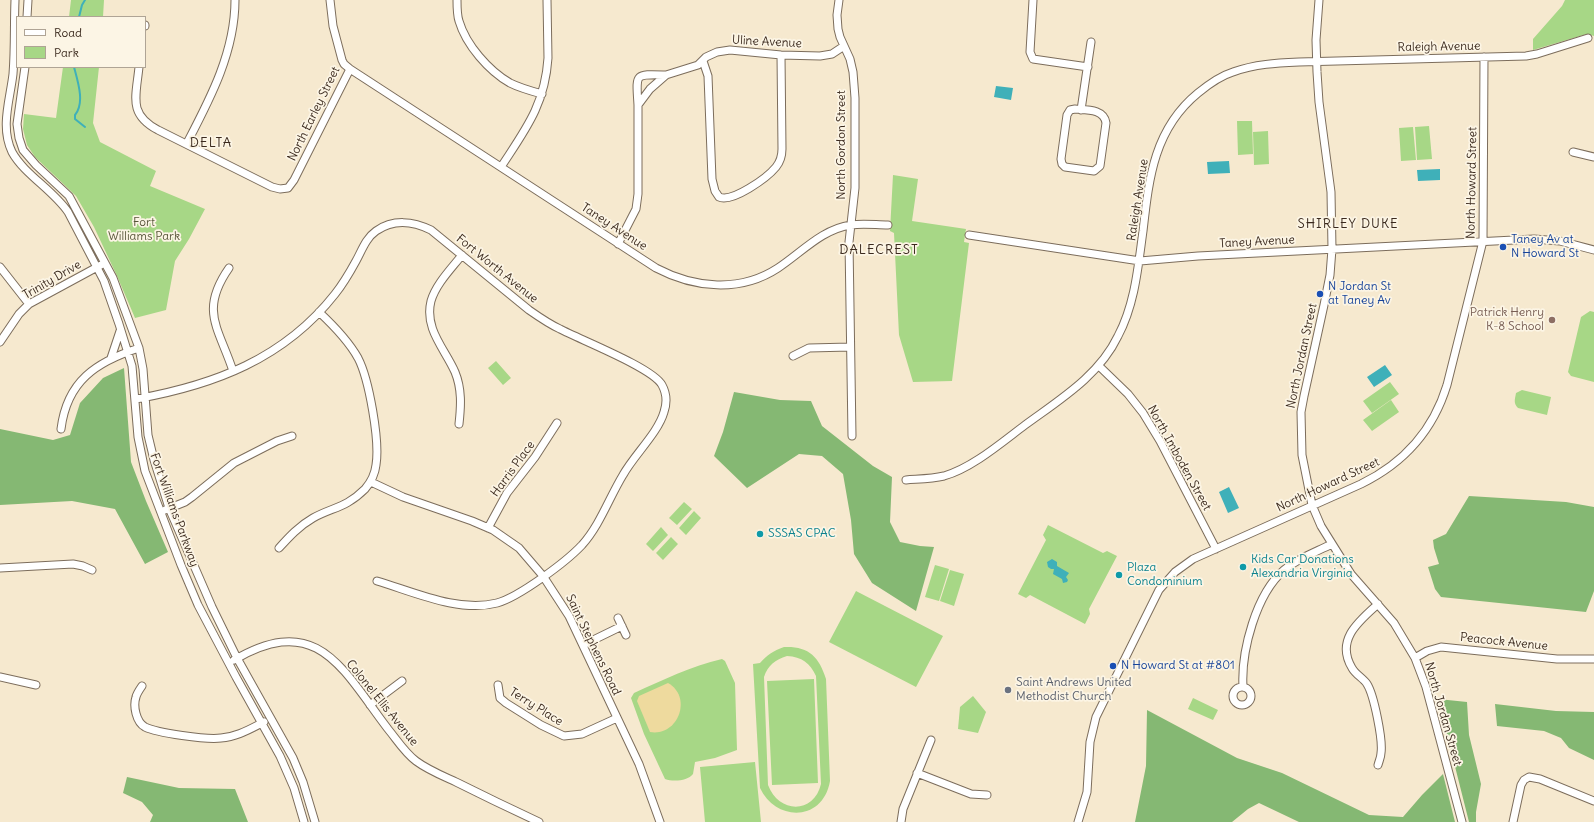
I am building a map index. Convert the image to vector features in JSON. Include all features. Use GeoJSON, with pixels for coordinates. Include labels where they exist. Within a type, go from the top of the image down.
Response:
{"type":"FeatureCollection","features":[{"type":"Feature","properties":{"kind":"street","name":"Fort Williams Parkway"},"geometry":{"type":"LineString","coordinates":[[15,0],[12,74],[3,117],[8,141],[12,152],[26,169],[61,202],[68,212],[104,281],[132,366],[139,444],[146,471],[198,605],[228,663],[280,756],[300,804],[304,822]]}},
{"type":"Feature","properties":{"kind":"street"},"geometry":{"type":"LineString","coordinates":[[27,16],[28,0]]}},
{"type":"Feature","properties":{"kind":"street"},"geometry":{"type":"LineString","coordinates":[[139,68],[136,108],[139,115],[151,126],[187,143],[204,110],[222,68],[233,24],[235,0]]}},
{"type":"Feature","properties":{"kind":"street","name":"North Earley Street"},"geometry":{"type":"LineString","coordinates":[[187,143],[272,187],[284,189],[288,188],[294,180],[350,69],[342,60],[333,26],[330,0]]}},
{"type":"Feature","properties":{"kind":"street"},"geometry":{"type":"LineString","coordinates":[[457,0],[458,16],[462,30],[485,62],[508,82],[520,88],[542,94]]}},
{"type":"Feature","properties":{"kind":"street"},"geometry":{"type":"LineString","coordinates":[[501,167],[533,116],[542,94],[548,68],[549,53],[547,0]]}},
{"type":"Feature","properties":{"kind":"street","name":"North Gordon Street"},"geometry":{"type":"LineString","coordinates":[[838,0],[838,29],[850,59],[855,98],[855,188],[849,242],[852,436]]}},
{"type":"Feature","properties":{"kind":"street"},"geometry":{"type":"LineString","coordinates":[[1033,0],[1031,58],[1033,60],[1088,67]]}},
{"type":"Feature","properties":{"kind":"street","name":"North Jordan Street"},"geometry":{"type":"LineString","coordinates":[[1319,0],[1316,61],[1319,102],[1331,192],[1332,249],[1330,276],[1307,376],[1301,412],[1302,455],[1312,505],[1321,526],[1351,574],[1401,632],[1415,658],[1426,687],[1462,822]]}},
{"type":"Feature","properties":{"kind":"street","name":"Raleigh Avenue"},"geometry":{"type":"LineString","coordinates":[[906,480],[935,478],[953,473],[964,467],[1003,441],[1063,397],[1099,366],[1112,347],[1125,321],[1131,302],[1140,261],[1151,174],[1156,153],[1167,129],[1184,107],[1210,83],[1232,72],[1262,65],[1316,61],[1535,55],[1588,38]]}},
{"type":"Feature","properties":{"kind":"street"},"geometry":{"type":"LineString","coordinates":[[1081,110],[1091,42]]}},
{"type":"Feature","properties":{"kind":"street","name":"Uline Avenue"},"geometry":{"type":"LineString","coordinates":[[638,105],[650,89],[666,75],[698,65],[711,54],[723,51],[781,55],[827,55],[844,46]]}},
{"type":"Feature","properties":{"kind":"street"},"geometry":{"type":"LineString","coordinates":[[703,60],[708,76],[712,179],[718,196],[727,198],[739,194],[767,175],[776,166],[781,158],[781,55]]}},
{"type":"Feature","properties":{"kind":"street","name":"North Howard Street"},"geometry":{"type":"LineString","coordinates":[[1078,822],[1087,792],[1090,742],[1095,719],[1136,633],[1159,590],[1169,577],[1187,563],[1369,480],[1391,466],[1415,446],[1433,420],[1447,385],[1483,241],[1484,57]]}},
{"type":"Feature","properties":{"kind":"street","name":"Fort Williams Parkway"},"geometry":{"type":"LineString","coordinates":[[25,68],[17,124],[23,150],[36,165],[69,196],[113,278],[139,348],[146,397],[148,434],[156,467],[169,508],[209,601],[237,658],[293,758],[305,787],[315,822]]}},
{"type":"Feature","properties":{"kind":"street","name":"Taney Avenue"},"geometry":{"type":"LineString","coordinates":[[350,69],[656,268],[672,276],[693,283],[727,285],[751,280],[777,269],[814,241],[826,234],[850,225],[888,225]]}},
{"type":"Feature","properties":{"kind":"street"},"geometry":{"type":"LineString","coordinates":[[618,244],[634,216],[638,194],[638,105],[636,81],[643,75],[666,75]]}},
{"type":"Feature","properties":{"kind":"street"},"geometry":{"type":"LineString","coordinates":[[1072,110],[1081,110],[1103,114],[1106,120],[1100,166],[1094,171],[1065,168],[1061,162],[1068,112],[1072,110]]}},
{"type":"Feature","properties":{"kind":"street"},"geometry":{"type":"LineString","coordinates":[[3,117],[18,116]]}},
{"type":"Feature","properties":{"kind":"street"},"geometry":{"type":"LineString","coordinates":[[1573,152],[1594,157]]}},
{"type":"Feature","properties":{"kind":"street","name":"Fort Worth Avenue"},"geometry":{"type":"LineString","coordinates":[[136,399],[184,389],[233,371],[270,353],[300,331],[319,312],[341,286],[367,240],[377,231],[391,223],[410,223],[424,227],[462,255],[529,310],[544,320],[652,374],[659,380],[666,395],[664,412],[659,423],[623,474],[594,529],[574,553],[521,592],[503,601],[474,606],[460,605],[377,581]]}},
{"type":"Feature","properties":{"kind":"street","name":"Taney Avenue"},"geometry":{"type":"LineString","coordinates":[[969,235],[1140,261],[1332,249],[1546,239],[1572,243],[1594,250]]}},
{"type":"Feature","properties":{"kind":"street"},"geometry":{"type":"LineString","coordinates":[[459,424],[461,398],[458,380],[452,365],[436,339],[430,312],[431,301],[436,290],[462,255]]}},
{"type":"Feature","properties":{"kind":"street","name":"Trinity Drive"},"geometry":{"type":"LineString","coordinates":[[0,342],[19,314],[29,304],[105,263]]}},
{"type":"Feature","properties":{"kind":"street"},"geometry":{"type":"LineString","coordinates":[[0,267],[29,304]]}},
{"type":"Feature","properties":{"kind":"street"},"geometry":{"type":"LineString","coordinates":[[229,268],[214,296],[213,307],[214,322],[233,371]]}},
{"type":"Feature","properties":{"kind":"street"},"geometry":{"type":"LineString","coordinates":[[279,548],[303,524],[314,517],[346,504],[354,499],[371,482],[376,466],[377,454],[373,418],[364,373],[359,360],[349,344],[332,324],[319,312]]}},
{"type":"Feature","properties":{"kind":"street"},"geometry":{"type":"LineString","coordinates":[[111,358],[119,339],[121,329]]}},
{"type":"Feature","properties":{"kind":"street"},"geometry":{"type":"LineString","coordinates":[[793,356],[809,348],[850,347]]}},
{"type":"Feature","properties":{"kind":"street"},"geometry":{"type":"LineString","coordinates":[[61,429],[63,413],[72,393],[81,381],[92,371],[111,358],[139,348]]}},
{"type":"Feature","properties":{"kind":"street","name":"North Imboden Street"},"geometry":{"type":"LineString","coordinates":[[1099,366],[1128,394],[1143,413],[1160,441],[1216,549]]}},
{"type":"Feature","properties":{"kind":"street","name":"Harris Place"},"geometry":{"type":"LineString","coordinates":[[488,528],[503,498],[535,457],[557,423]]}},
{"type":"Feature","properties":{"kind":"street"},"geometry":{"type":"LineString","coordinates":[[161,511],[185,502],[234,463],[278,441],[292,436]]}},
{"type":"Feature","properties":{"kind":"street","name":"Saint Stephens Road"},"geometry":{"type":"LineString","coordinates":[[371,482],[403,498],[472,521],[488,528],[512,543],[543,576],[564,606],[583,645],[639,764],[660,822]]}},
{"type":"Feature","properties":{"kind":"street"},"geometry":{"type":"LineString","coordinates":[[1242,687],[1242,667],[1246,650],[1268,587],[1291,565],[1332,544]]}},
{"type":"Feature","properties":{"kind":"street"},"geometry":{"type":"LineString","coordinates":[[0,568],[73,564],[92,570]]}},
{"type":"Feature","properties":{"kind":"street"},"geometry":{"type":"LineString","coordinates":[[1378,604],[1353,628],[1348,639],[1346,652],[1352,668],[1366,683],[1372,697],[1381,744],[1381,753],[1378,765]]}},
{"type":"Feature","properties":{"kind":"street"},"geometry":{"type":"LineString","coordinates":[[618,618],[626,635]]}},
{"type":"Feature","properties":{"kind":"street"},"geometry":{"type":"LineString","coordinates":[[583,645],[622,626]]}},
{"type":"Feature","properties":{"kind":"street","name":"Colonel Ellis Avenue"},"geometry":{"type":"LineString","coordinates":[[228,663],[246,653],[274,642],[292,641],[309,644],[322,651],[341,667],[403,748],[416,761],[538,822]]}},
{"type":"Feature","properties":{"kind":"street","name":"Peacock Avenue"},"geometry":{"type":"LineString","coordinates":[[1415,658],[1427,650],[1441,647],[1557,659],[1594,659]]}},
{"type":"Feature","properties":{"kind":"street"},"geometry":{"type":"LineString","coordinates":[[0,677],[36,684]]}},
{"type":"Feature","properties":{"kind":"street"},"geometry":{"type":"LineString","coordinates":[[370,705],[402,681]]}},
{"type":"Feature","properties":{"kind":"street","name":"Terry Place"},"geometry":{"type":"LineString","coordinates":[[498,685],[500,698],[506,703],[541,725],[564,736],[582,734],[617,718]]}},
{"type":"Feature","properties":{"kind":"street"},"geometry":{"type":"LineString","coordinates":[[142,686],[136,696],[136,712],[143,726],[151,729],[201,738],[221,738],[244,733],[270,718]]}},
{"type":"Feature","properties":{"kind":"street"},"geometry":{"type":"LineString","coordinates":[[901,822],[903,809],[931,740]]}},
{"type":"Feature","properties":{"kind":"street"},"geometry":{"type":"LineString","coordinates":[[917,773],[971,794],[987,795]]}},
{"type":"Feature","properties":{"kind":"street"},"geometry":{"type":"LineString","coordinates":[[1513,822],[1521,785],[1526,778],[1532,777],[1545,781],[1594,801]]}},
{"type":"Feature","properties":{"kind":"green space"},"geometry":{"type":"Polygon","coordinates":[[[71,0],[104,0],[103,16],[69,16],[71,0]]]}},
{"type":"Feature","properties":{"kind":"green space"},"geometry":{"type":"Polygon","coordinates":[[[1565,0],[1594,0],[1594,36],[1587,34],[1533,50],[1533,39],[1562,6],[1565,0]]]}},
{"type":"Feature","properties":{"kind":"green space","name":"Fort Williams Park"},"geometry":{"type":"Polygon","coordinates":[[[63,68],[99,68],[93,123],[100,142],[156,171],[150,186],[205,209],[175,261],[166,310],[135,318],[94,227],[76,196],[35,157],[27,145],[23,129],[24,114],[56,118],[63,68]]]}},
{"type":"Feature","properties":{"kind":"green space"},"geometry":{"type":"Polygon","coordinates":[[[1237,121],[1252,121],[1253,154],[1238,155],[1237,121]]]}},
{"type":"Feature","properties":{"kind":"green space"},"geometry":{"type":"Polygon","coordinates":[[[1429,126],[1432,159],[1417,160],[1415,127],[1429,126]]]}},
{"type":"Feature","properties":{"kind":"green space"},"geometry":{"type":"Polygon","coordinates":[[[1413,127],[1416,160],[1401,161],[1399,128],[1413,127]]]}},
{"type":"Feature","properties":{"kind":"green space"},"geometry":{"type":"Polygon","coordinates":[[[1268,131],[1269,164],[1254,165],[1253,132],[1268,131]]]}},
{"type":"Feature","properties":{"kind":"green space"},"geometry":{"type":"Polygon","coordinates":[[[893,175],[918,179],[912,221],[966,229],[964,242],[969,243],[952,381],[913,382],[899,335],[894,233],[890,231],[893,175]]]}},
{"type":"Feature","properties":{"kind":"green space"},"geometry":{"type":"Polygon","coordinates":[[[1590,311],[1594,312],[1594,382],[1571,376],[1568,372],[1581,317],[1590,311]]]}},
{"type":"Feature","properties":{"kind":"green space"},"geometry":{"type":"Polygon","coordinates":[[[496,361],[511,378],[503,385],[488,368],[496,361]]]}},
{"type":"Feature","properties":{"kind":"green space"},"geometry":{"type":"Polygon","coordinates":[[[124,368],[131,462],[168,552],[145,564],[115,509],[72,501],[0,505],[0,429],[53,440],[70,435],[80,403],[103,378],[124,368]]]}},
{"type":"Feature","properties":{"kind":"green space"},"geometry":{"type":"Polygon","coordinates":[[[1390,382],[1399,394],[1372,413],[1363,401],[1390,382]]]}},
{"type":"Feature","properties":{"kind":"green space"},"geometry":{"type":"Polygon","coordinates":[[[1522,390],[1551,397],[1547,415],[1518,408],[1516,406],[1516,393],[1522,390]]]}},
{"type":"Feature","properties":{"kind":"green space"},"geometry":{"type":"Polygon","coordinates":[[[734,392],[780,400],[811,401],[822,426],[873,466],[892,477],[890,522],[900,542],[934,547],[916,611],[872,583],[854,554],[851,520],[843,474],[822,456],[799,454],[747,488],[714,456],[723,432],[734,392]]]}},
{"type":"Feature","properties":{"kind":"green space"},"geometry":{"type":"Polygon","coordinates":[[[1391,400],[1399,412],[1372,431],[1363,420],[1391,400]]]}},
{"type":"Feature","properties":{"kind":"green space"},"geometry":{"type":"Polygon","coordinates":[[[1469,496],[1566,502],[1594,507],[1594,591],[1586,612],[1441,597],[1435,589],[1428,567],[1439,564],[1433,540],[1446,534],[1469,496]]]}},
{"type":"Feature","properties":{"kind":"green space"},"geometry":{"type":"Polygon","coordinates":[[[684,502],[692,509],[677,525],[669,518],[684,502]]]}},
{"type":"Feature","properties":{"kind":"green space"},"geometry":{"type":"Polygon","coordinates":[[[694,511],[701,518],[686,535],[679,528],[694,511]]]}},
{"type":"Feature","properties":{"kind":"green space"},"geometry":{"type":"Polygon","coordinates":[[[1048,525],[1103,553],[1107,551],[1117,556],[1089,609],[1090,614],[1085,624],[1030,595],[1026,598],[1018,594],[1046,540],[1043,535],[1048,525]]]}},
{"type":"Feature","properties":{"kind":"green space"},"geometry":{"type":"Polygon","coordinates":[[[661,527],[668,535],[653,551],[646,544],[661,527]]]}},
{"type":"Feature","properties":{"kind":"green space"},"geometry":{"type":"Polygon","coordinates":[[[671,537],[678,544],[663,560],[656,553],[671,537]]]}},
{"type":"Feature","properties":{"kind":"green space"},"geometry":{"type":"Polygon","coordinates":[[[935,565],[949,569],[939,601],[925,597],[935,565]]]}},
{"type":"Feature","properties":{"kind":"green space"},"geometry":{"type":"Polygon","coordinates":[[[950,570],[964,574],[954,606],[940,601],[950,570]]]}},
{"type":"Feature","properties":{"kind":"green space"},"geometry":{"type":"Polygon","coordinates":[[[856,591],[943,636],[916,687],[829,642],[856,591]]]}},
{"type":"Feature","properties":{"kind":"green space"},"geometry":{"type":"Polygon","coordinates":[[[784,647],[800,648],[811,654],[820,664],[826,679],[830,781],[826,794],[818,804],[809,810],[798,813],[787,812],[777,807],[767,799],[760,788],[753,664],[760,663],[770,654],[784,647]],[[787,656],[779,659],[770,666],[764,677],[768,785],[773,795],[780,801],[796,807],[811,801],[817,794],[821,784],[816,676],[808,664],[801,659],[787,656]]]}},
{"type":"Feature","properties":{"kind":"green space"},"geometry":{"type":"Polygon","coordinates":[[[722,659],[725,661],[735,683],[737,750],[715,758],[695,762],[693,774],[688,778],[676,781],[665,779],[644,734],[631,698],[634,693],[666,678],[699,665],[722,659]]]}},
{"type":"Feature","properties":{"kind":"green space"},"geometry":{"type":"Polygon","coordinates":[[[814,679],[818,783],[772,785],[767,681],[814,679]]]}},
{"type":"Feature","properties":{"kind":"green space"},"geometry":{"type":"Polygon","coordinates":[[[973,696],[986,712],[978,733],[958,729],[960,707],[973,696]]]}},
{"type":"Feature","properties":{"kind":"green space"},"geometry":{"type":"Polygon","coordinates":[[[1193,698],[1218,710],[1213,720],[1188,709],[1193,698]]]}},
{"type":"Feature","properties":{"kind":"green space"},"geometry":{"type":"Polygon","coordinates":[[[1438,699],[1467,702],[1469,735],[1481,784],[1476,812],[1476,822],[1469,822],[1438,699]]]}},
{"type":"Feature","properties":{"kind":"green space"},"geometry":{"type":"Polygon","coordinates":[[[1495,704],[1556,711],[1594,712],[1594,760],[1569,748],[1561,738],[1544,731],[1497,726],[1495,704]]]}},
{"type":"Feature","properties":{"kind":"green space"},"geometry":{"type":"Polygon","coordinates":[[[1147,710],[1237,758],[1282,773],[1369,815],[1403,817],[1443,774],[1455,822],[1299,822],[1259,803],[1248,809],[1232,822],[1135,822],[1146,766],[1147,710]]]}},
{"type":"Feature","properties":{"kind":"green space"},"geometry":{"type":"Polygon","coordinates":[[[755,762],[761,822],[705,822],[700,767],[755,762]]]}},
{"type":"Feature","properties":{"kind":"green space"},"geometry":{"type":"Polygon","coordinates":[[[127,777],[179,788],[235,789],[248,822],[150,822],[153,815],[142,802],[123,793],[127,777]]]}},
{"type":"Feature","properties":{"kind":"sand"},"geometry":{"type":"Polygon","coordinates":[[[668,683],[676,689],[680,697],[681,706],[679,715],[675,722],[668,728],[660,732],[650,732],[637,701],[639,696],[668,683]]]}},
{"type":"Feature","properties":{"kind":"water"},"geometry":{"type":"Polygon","coordinates":[[[996,86],[1013,88],[1011,100],[994,97],[996,86]]]}},
{"type":"Feature","properties":{"kind":"water"},"geometry":{"type":"Polygon","coordinates":[[[1229,161],[1230,173],[1208,174],[1207,162],[1229,161]]]}},
{"type":"Feature","properties":{"kind":"water"},"geometry":{"type":"Polygon","coordinates":[[[1440,169],[1440,180],[1418,181],[1417,170],[1440,169]]]}},
{"type":"Feature","properties":{"kind":"water"},"geometry":{"type":"Polygon","coordinates":[[[1385,365],[1392,375],[1374,387],[1367,377],[1385,365]]]}},
{"type":"Feature","properties":{"kind":"water"},"geometry":{"type":"Polygon","coordinates":[[[1229,487],[1239,508],[1228,513],[1219,492],[1229,487]]]}},
{"type":"Feature","properties":{"kind":"water"},"geometry":{"type":"Polygon","coordinates":[[[1052,559],[1057,562],[1057,566],[1069,573],[1066,577],[1068,580],[1067,582],[1063,583],[1062,579],[1053,574],[1054,569],[1048,567],[1047,562],[1052,559]]]}},
{"type":"Feature","properties":{"kind":"waterway"},"geometry":{"type":"LineString","coordinates":[[79,16],[85,0]]}},
{"type":"Feature","properties":{"kind":"waterway"},"geometry":{"type":"LineString","coordinates":[[74,68],[80,92],[80,105],[75,115],[75,119],[85,127]]}},
{"type":"Feature","properties":{"kind":"place","name":"Taney Av at N Howard St"},"geometry":{"type":"Point","coordinates":[1503,247]}},
{"type":"Feature","properties":{"kind":"place","name":"N Jordan St at Taney Av"},"geometry":{"type":"Point","coordinates":[1320,294]}},
{"type":"Feature","properties":{"kind":"place","name":"Patrick Henry K-8 School"},"geometry":{"type":"Point","coordinates":[1552,320]}},
{"type":"Feature","properties":{"kind":"place","name":"SSSAS CPAC"},"geometry":{"type":"Point","coordinates":[760,534]}},
{"type":"Feature","properties":{"kind":"place","name":"Kids Car Donations Alexandria Virginia"},"geometry":{"type":"Point","coordinates":[1243,567]}},
{"type":"Feature","properties":{"kind":"place","name":"Plaza Condominium"},"geometry":{"type":"Point","coordinates":[1119,575]}},
{"type":"Feature","properties":{"kind":"place","name":"N Howard St at #801"},"geometry":{"type":"Point","coordinates":[1113,666]}},
{"type":"Feature","properties":{"kind":"place","name":"Saint Andrews United Methodist Church"},"geometry":{"type":"Point","coordinates":[1008,690]}},
{"type":"Feature","properties":{"kind":"district","name":"DELTA"},"geometry":{"type":"Point","coordinates":[211,143]}},
{"type":"Feature","properties":{"kind":"district","name":"SHIRLEY DUKE"},"geometry":{"type":"Point","coordinates":[1348,224]}},
{"type":"Feature","properties":{"kind":"district","name":"DALECREST"},"geometry":{"type":"Point","coordinates":[879,250]}}]}
